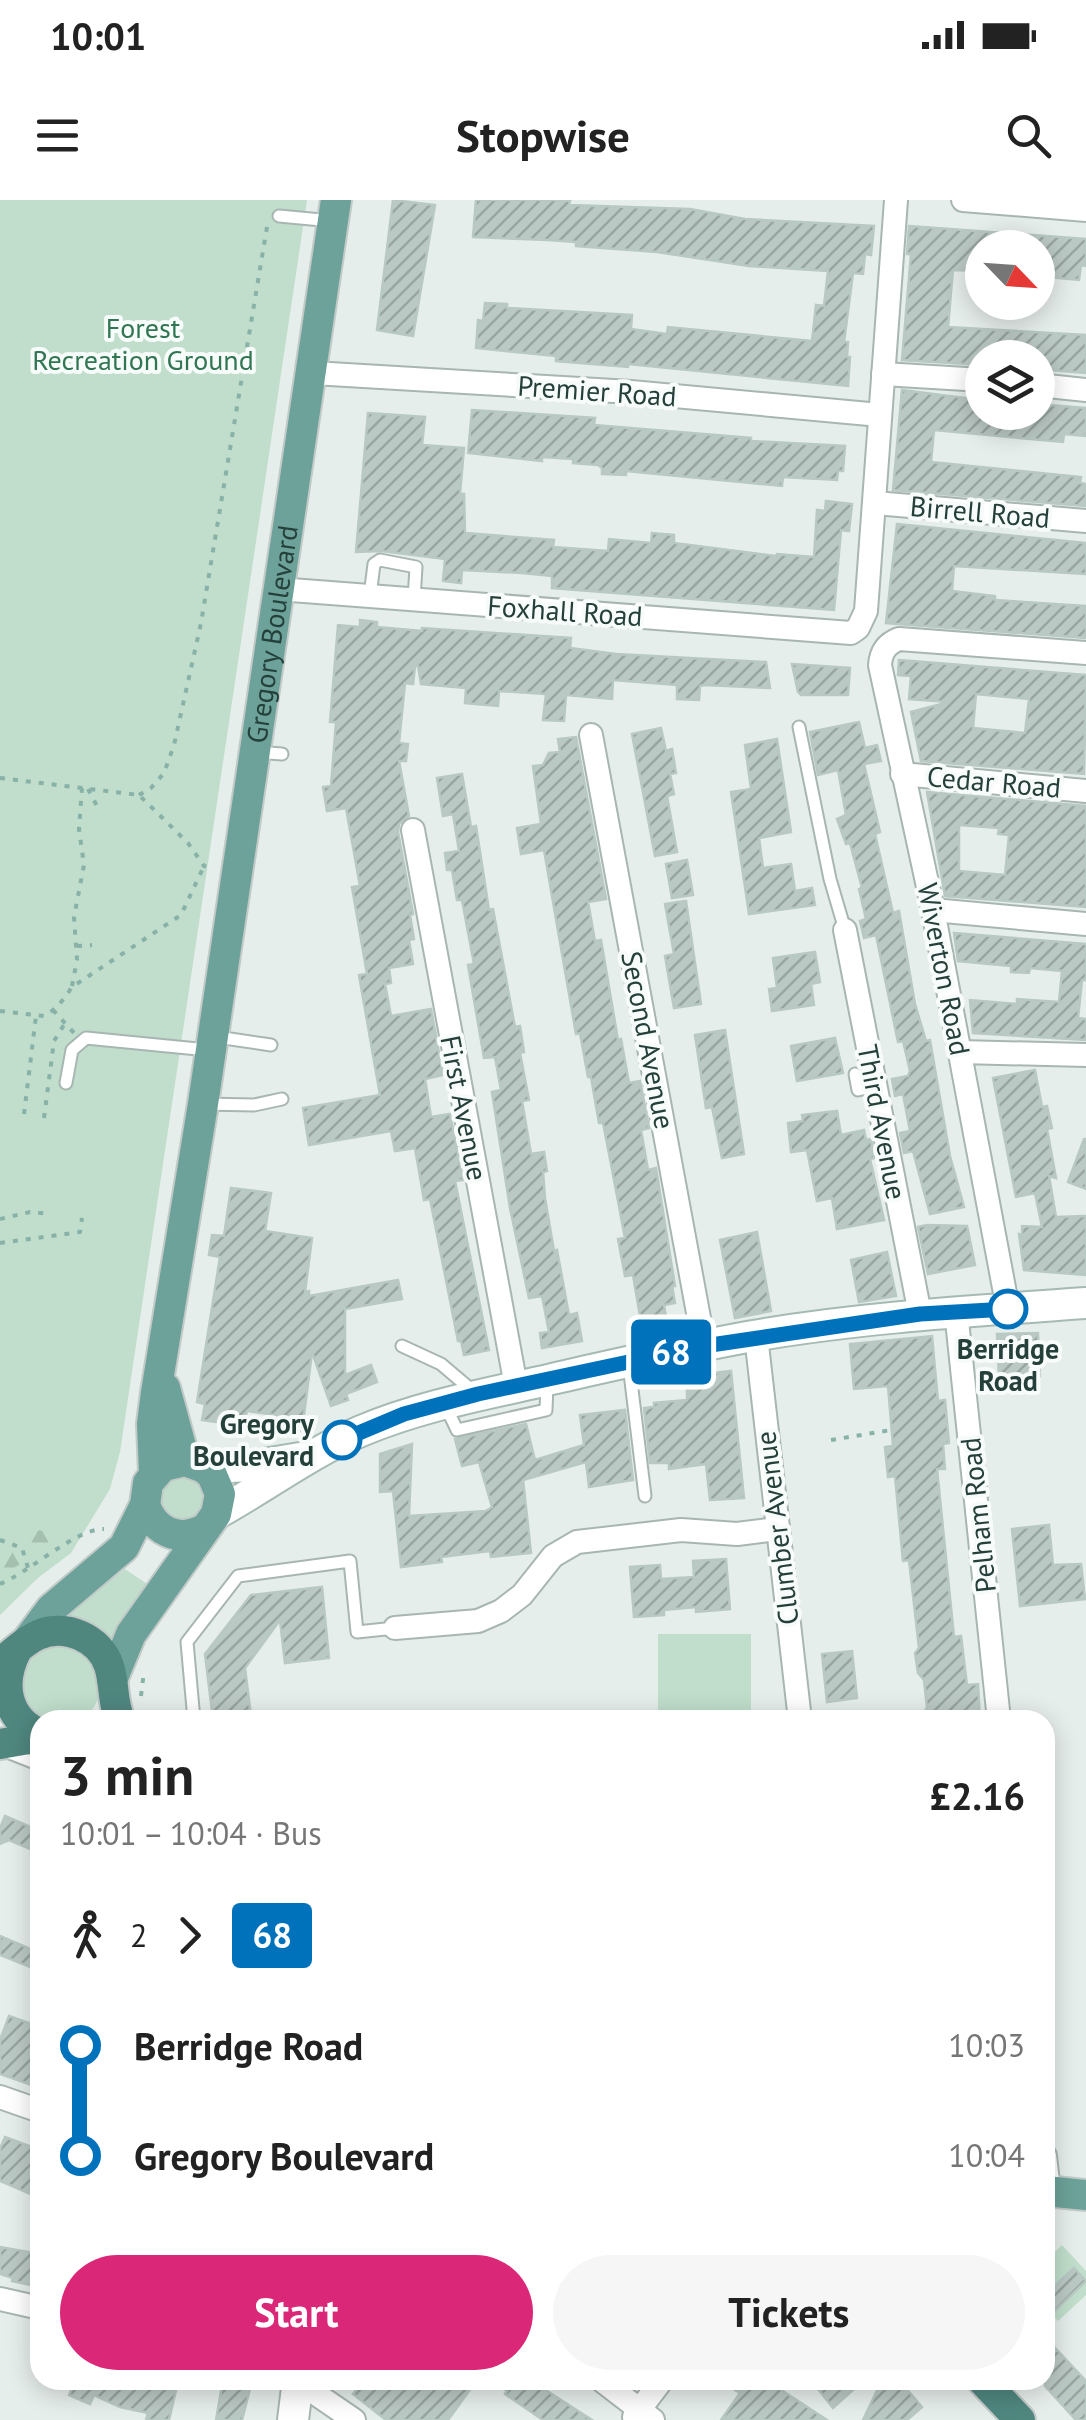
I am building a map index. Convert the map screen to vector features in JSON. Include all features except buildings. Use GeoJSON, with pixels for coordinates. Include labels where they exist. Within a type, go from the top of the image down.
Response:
{"type":"FeatureCollection","features":[{"type":"Feature","properties":{"kind":"highway"},"geometry":{"type":"LineString","coordinates":[[30,1728],[16,1718],[7,1698],[7,1669],[15,1652],[56,1630],[82,1636],[104,1655],[121,1699]]}},
{"type":"Feature","properties":{"kind":"highway"},"geometry":{"type":"LineString","coordinates":[[0,1747],[30,1739]]}},
{"type":"Feature","properties":{"kind":"highway"},"geometry":{"type":"LineString","coordinates":[[992,2390],[1020,2420]]}},
{"type":"Feature","properties":{"kind":"main road","name":"Gregory Boulevard"},"geometry":{"type":"LineString","coordinates":[[15,1652],[115,1544],[133,1533],[154,1473],[152,1424],[160,1366],[212,1044],[269,753],[278,590],[313,374],[334,210]]}},
{"type":"Feature","properties":{"kind":"main road"},"geometry":{"type":"LineString","coordinates":[[145,1504],[148,1515],[162,1530],[182,1536],[309,1456],[360,1431],[478,1394],[629,1360],[756,1336],[920,1314],[1086,1302]]}},
{"type":"Feature","properties":{"kind":"main road","name":"Gregory Boulevard"},"geometry":{"type":"LineString","coordinates":[[160,1366],[171,1419],[194,1464],[212,1475],[220,1494],[209,1522]]}},
{"type":"Feature","properties":{"kind":"main road"},"geometry":{"type":"LineString","coordinates":[[154,1473],[174,1462],[253,1466],[309,1456]]}},
{"type":"Feature","properties":{"kind":"main road"},"geometry":{"type":"LineString","coordinates":[[121,1699],[132,1634],[209,1522]]}},
{"type":"Feature","properties":{"kind":"main road"},"geometry":{"type":"LineString","coordinates":[[1055,2192],[1086,2195]]}},
{"type":"Feature","properties":{"kind":"main road"},"geometry":{"type":"LineString","coordinates":[[293,2420],[297,2390]]}},
{"type":"Feature","properties":{"kind":"street"},"geometry":{"type":"LineString","coordinates":[[875,503],[896,200]]}},
{"type":"Feature","properties":{"kind":"street"},"geometry":{"type":"LineString","coordinates":[[963,200],[1074,206]]}},
{"type":"Feature","properties":{"kind":"street","name":"Premier Road"},"geometry":{"type":"LineString","coordinates":[[313,374],[631,392],[880,415]]}},
{"type":"Feature","properties":{"kind":"street"},"geometry":{"type":"LineString","coordinates":[[883,374],[965,379]]}},
{"type":"Feature","properties":{"kind":"street"},"geometry":{"type":"LineString","coordinates":[[1055,387],[1086,390]]}},
{"type":"Feature","properties":{"kind":"street","name":"Foxhall Road"},"geometry":{"type":"LineString","coordinates":[[278,590],[851,633],[866,611],[875,503]]}},
{"type":"Feature","properties":{"kind":"street","name":"Birrell Road"},"geometry":{"type":"LineString","coordinates":[[875,503],[1086,521]]}},
{"type":"Feature","properties":{"kind":"street","name":"Wiverton Road"},"geometry":{"type":"LineString","coordinates":[[1008,1309],[933,910],[880,665],[881,654],[891,642],[899,640],[1086,653]]}},
{"type":"Feature","properties":{"kind":"street","name":"Second Avenue"},"geometry":{"type":"LineString","coordinates":[[591,736],[704,1346]]}},
{"type":"Feature","properties":{"kind":"street","name":"Cedar Road"},"geometry":{"type":"LineString","coordinates":[[902,774],[1086,790]]}},
{"type":"Feature","properties":{"kind":"street","name":"First Avenue"},"geometry":{"type":"LineString","coordinates":[[413,830],[516,1386]]}},
{"type":"Feature","properties":{"kind":"street"},"geometry":{"type":"LineString","coordinates":[[933,910],[1086,924]]}},
{"type":"Feature","properties":{"kind":"street","name":"Third Avenue"},"geometry":{"type":"LineString","coordinates":[[845,930],[865,1080],[920,1314]]}},
{"type":"Feature","properties":{"kind":"street"},"geometry":{"type":"LineString","coordinates":[[960,1052],[1086,1055]]}},
{"type":"Feature","properties":{"kind":"street","name":"Pelham Road"},"geometry":{"type":"LineString","coordinates":[[956,1311],[998,1710]]}},
{"type":"Feature","properties":{"kind":"street","name":"Clumber Avenue"},"geometry":{"type":"LineString","coordinates":[[756,1336],[799,1710]]}},
{"type":"Feature","properties":{"kind":"street"},"geometry":{"type":"LineString","coordinates":[[395,1628],[478,1620],[501,1612],[522,1595],[554,1556],[578,1542],[681,1530],[737,1534],[776,1529]]}},
{"type":"Feature","properties":{"kind":"street"},"geometry":{"type":"LineString","coordinates":[[0,2097],[30,2108]]}},
{"type":"Feature","properties":{"kind":"street"},"geometry":{"type":"LineString","coordinates":[[0,2299],[30,2306]]}},
{"type":"Feature","properties":{"kind":"street"},"geometry":{"type":"LineString","coordinates":[[311,2390],[354,2420]]}},
{"type":"Feature","properties":{"kind":"street"},"geometry":{"type":"LineString","coordinates":[[612,2390],[642,2416],[656,2390]]}},
{"type":"Feature","properties":{"kind":"lane"},"geometry":{"type":"LineString","coordinates":[[273,219],[334,210]]}},
{"type":"Feature","properties":{"kind":"lane"},"geometry":{"type":"LineString","coordinates":[[370,596],[374,564],[380,560],[416,567],[414,599]]}},
{"type":"Feature","properties":{"kind":"lane"},"geometry":{"type":"LineString","coordinates":[[799,727],[830,879],[845,930]]}},
{"type":"Feature","properties":{"kind":"lane"},"geometry":{"type":"LineString","coordinates":[[66,1083],[72,1050],[93,1036],[271,1045]]}},
{"type":"Feature","properties":{"kind":"lane"},"geometry":{"type":"LineString","coordinates":[[203,1104],[254,1105],[282,1099]]}},
{"type":"Feature","properties":{"kind":"lane"},"geometry":{"type":"LineString","coordinates":[[402,1346],[441,1364],[478,1394]]}},
{"type":"Feature","properties":{"kind":"lane"},"geometry":{"type":"LineString","coordinates":[[629,1360],[644,1496]]}},
{"type":"Feature","properties":{"kind":"lane"},"geometry":{"type":"LineString","coordinates":[[444,1403],[458,1430],[546,1410],[547,1380]]}},
{"type":"Feature","properties":{"kind":"lane"},"geometry":{"type":"LineString","coordinates":[[193,1710],[187,1642],[238,1576],[350,1561],[357,1632],[395,1628]]}},
{"type":"Feature","properties":{"kind":"lane"},"geometry":{"type":"LineString","coordinates":[[0,1747],[30,1761]]}},
{"type":"Feature","properties":{"kind":"path"},"geometry":{"type":"LineString","coordinates":[[0,778],[138,795],[151,788],[164,772],[174,745],[201,623],[273,219]]}},
{"type":"Feature","properties":{"kind":"path"},"geometry":{"type":"LineString","coordinates":[[85,788],[98,808]]}},
{"type":"Feature","properties":{"kind":"path"},"geometry":{"type":"LineString","coordinates":[[72,987],[77,960],[74,917],[84,865],[79,828],[85,788]]}},
{"type":"Feature","properties":{"kind":"path"},"geometry":{"type":"LineString","coordinates":[[0,1012],[44,1016],[72,987],[182,916],[204,866],[188,843],[138,795]]}},
{"type":"Feature","properties":{"kind":"path"},"geometry":{"type":"LineString","coordinates":[[75,946],[92,945]]}},
{"type":"Feature","properties":{"kind":"path"},"geometry":{"type":"LineString","coordinates":[[53,1010],[82,1041]]}},
{"type":"Feature","properties":{"kind":"path"},"geometry":{"type":"LineString","coordinates":[[24,1114],[36,1016]]}},
{"type":"Feature","properties":{"kind":"path"},"geometry":{"type":"LineString","coordinates":[[0,1219],[30,1212],[50,1214]]}},
{"type":"Feature","properties":{"kind":"path"},"geometry":{"type":"LineString","coordinates":[[0,1243],[80,1232],[82,1218]]}},
{"type":"Feature","properties":{"kind":"path"},"geometry":{"type":"LineString","coordinates":[[832,1440],[891,1430]]}},
{"type":"Feature","properties":{"kind":"path"},"geometry":{"type":"LineString","coordinates":[[0,1584],[102,1527],[115,1544]]}},
{"type":"Feature","properties":{"kind":"path"},"geometry":{"type":"LineString","coordinates":[[0,1540],[22,1548],[28,1570]]}},
{"type":"Feature","properties":{"kind":"path"},"geometry":{"type":"LineString","coordinates":[[121,1699],[144,1670]]}},
{"type":"Feature","properties":{"kind":"green space","name":"Forest Recreation Ground"},"geometry":{"type":"Polygon","coordinates":[[[0,200],[307,200],[120,1452],[110,1489],[71,1553],[0,1615],[0,200]]]}},
{"type":"Feature","properties":{"kind":"green space"},"geometry":{"type":"Polygon","coordinates":[[[177,1475],[200,1480],[208,1504],[190,1523],[166,1516],[163,1509],[164,1488],[177,1475]]]}},
{"type":"Feature","properties":{"kind":"green space"},"geometry":{"type":"Polygon","coordinates":[[[0,1526],[53,1532],[58,1540],[14,1568],[0,1570],[0,1526]]]}},
{"type":"Feature","properties":{"kind":"green space"},"geometry":{"type":"Polygon","coordinates":[[[125,1569],[147,1584],[110,1644],[64,1617],[125,1569]]]}},
{"type":"Feature","properties":{"kind":"green space"},"geometry":{"type":"Polygon","coordinates":[[[658,1634],[751,1634],[751,1710],[658,1710],[658,1634]]]}},
{"type":"Feature","properties":{"kind":"green space"},"geometry":{"type":"Polygon","coordinates":[[[67,1642],[96,1661],[100,1686],[98,1700],[91,1710],[31,1710],[18,1693],[26,1662],[44,1647],[67,1642]]]}},
{"type":"Feature","properties":{"kind":"green space"},"geometry":{"type":"Polygon","coordinates":[[[1062,2245],[1086,2271],[1086,2295],[1058,2321],[1055,2318],[1055,2252],[1062,2245]]]}},
{"type":"Feature","properties":{"kind":"bus line","name":"68"},"geometry":{"type":"LineString","coordinates":[[342,1440],[404,1414],[629,1360],[756,1336],[920,1314],[1008,1309]]}},
{"type":"Feature","properties":{"kind":"place","name":"Berridge Road"},"geometry":{"type":"Point","coordinates":[1008,1309]}},
{"type":"Feature","properties":{"kind":"place","name":"Gregory Boulevard"},"geometry":{"type":"Point","coordinates":[342,1440]}}]}
